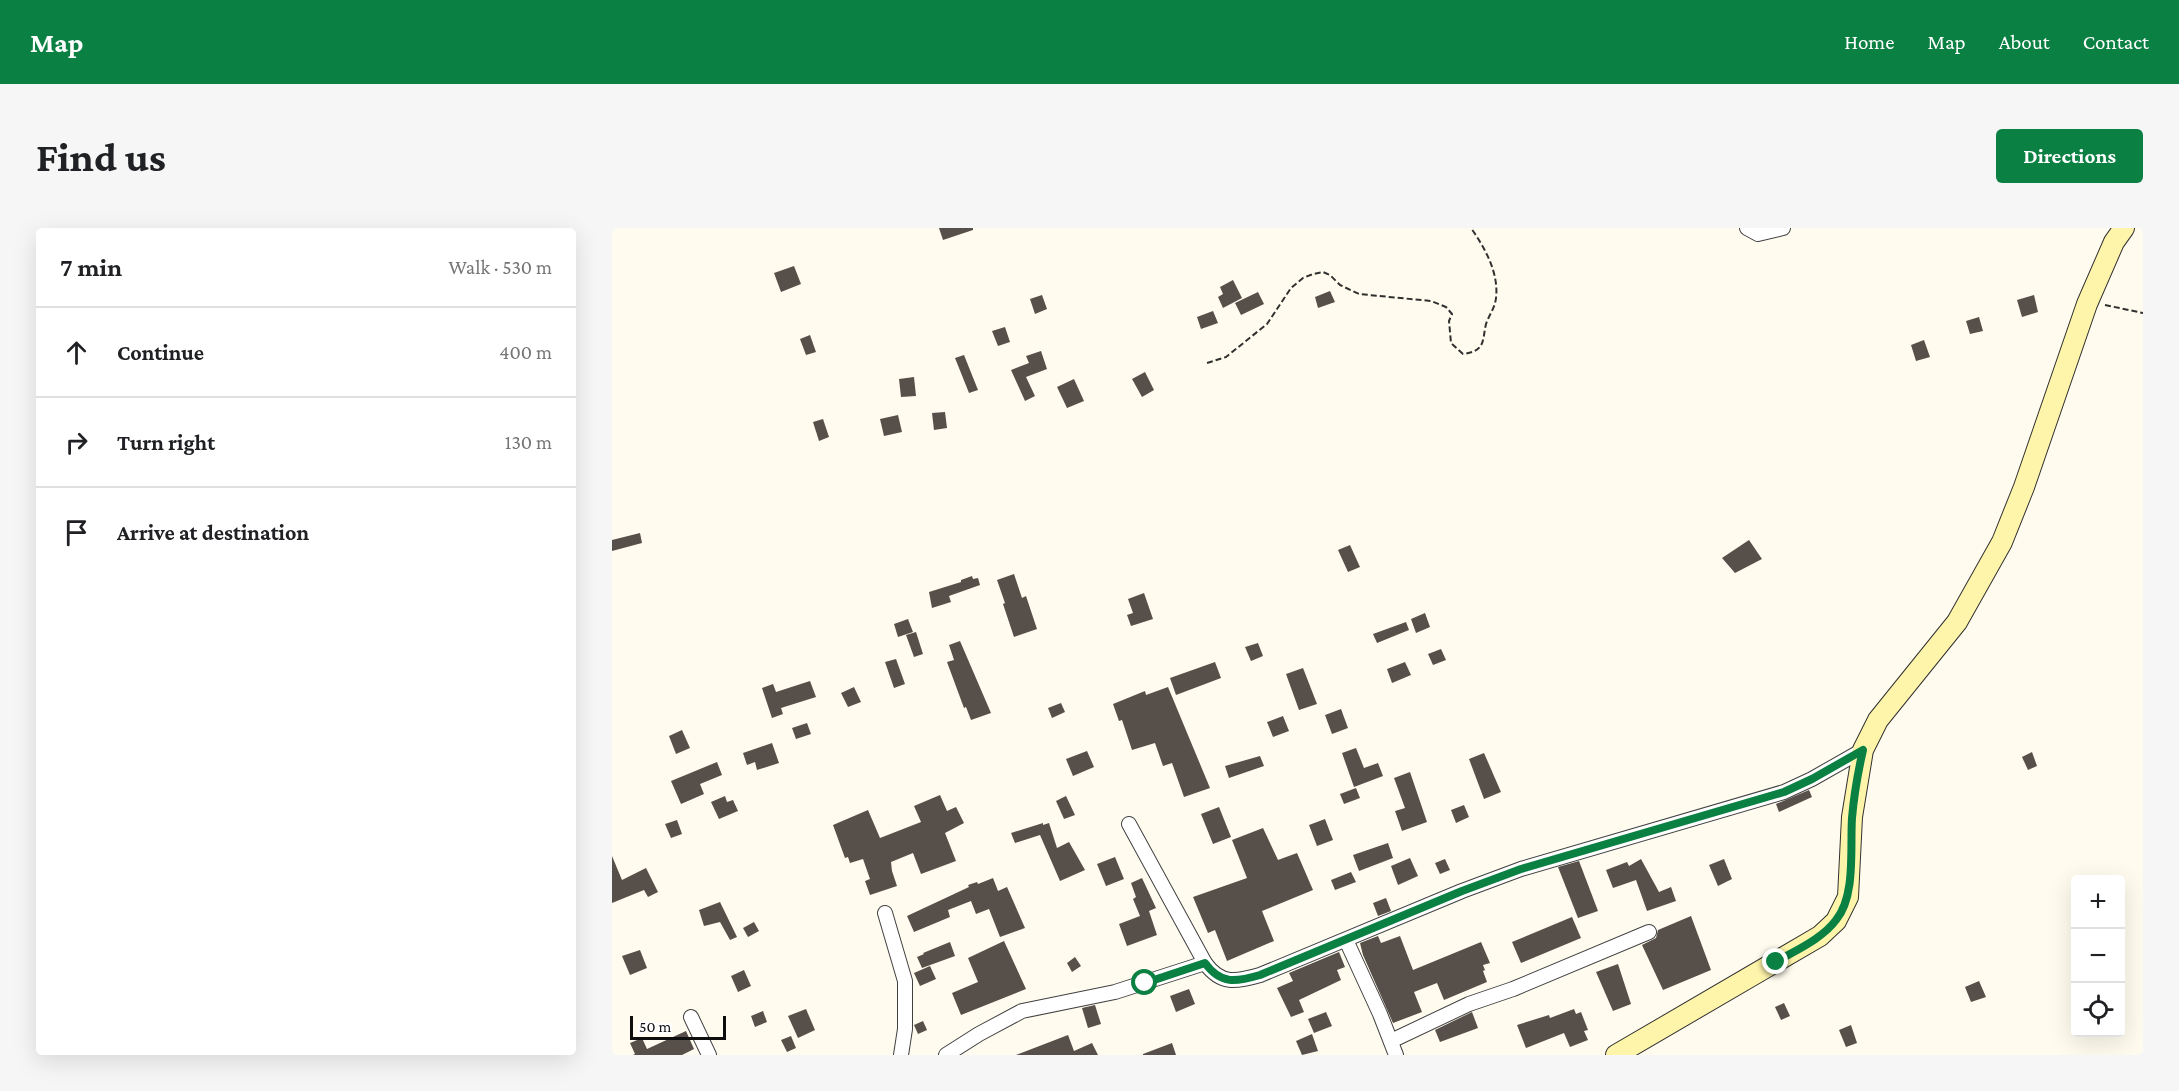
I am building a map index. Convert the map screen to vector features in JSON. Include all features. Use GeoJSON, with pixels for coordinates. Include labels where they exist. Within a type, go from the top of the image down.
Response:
{"type":"FeatureCollection","features":[{"type":"Feature","properties":{"kind":"street"},"geometry":{"type":"LineString","coordinates":[[1747,228],[1758,234],[1783,228]]}},
{"type":"Feature","properties":{"kind":"street"},"geometry":{"type":"LineString","coordinates":[[1616,1055],[1820,936],[1836,921],[1848,897],[1852,817],[1863,750],[1878,720],[1957,622],[2002,542],[2024,487],[2087,304],[2114,242],[2124,228]]}},
{"type":"Feature","properties":{"kind":"street"},"geometry":{"type":"LineString","coordinates":[[1129,824],[1211,972],[1226,980],[1244,979],[1521,869],[1784,792],[1863,750]]}},
{"type":"Feature","properties":{"kind":"street"},"geometry":{"type":"LineString","coordinates":[[885,913],[905,981],[905,1029],[901,1055]]}},
{"type":"Feature","properties":{"kind":"street"},"geometry":{"type":"LineString","coordinates":[[1391,1041],[1469,1004],[1514,989],[1649,932]]}},
{"type":"Feature","properties":{"kind":"street"},"geometry":{"type":"LineString","coordinates":[[1346,940],[1396,1055]]}},
{"type":"Feature","properties":{"kind":"street"},"geometry":{"type":"LineString","coordinates":[[946,1055],[986,1029],[1022,1011],[1115,992],[1205,963]]}},
{"type":"Feature","properties":{"kind":"street"},"geometry":{"type":"LineString","coordinates":[[691,1017],[709,1055]]}},
{"type":"Feature","properties":{"kind":"path"},"geometry":{"type":"LineString","coordinates":[[1207,363],[1226,357],[1267,324],[1291,288],[1303,278],[1323,272],[1330,274],[1340,285],[1359,294],[1431,301],[1446,307],[1452,314],[1449,321],[1451,343],[1464,354],[1473,353],[1484,342],[1486,325],[1492,314],[1496,298],[1496,277],[1481,242],[1472,228]]}},
{"type":"Feature","properties":{"kind":"path"},"geometry":{"type":"LineString","coordinates":[[2087,304],[2106,305],[2143,313]]}},
{"type":"Feature","properties":{"kind":"building"},"geometry":{"type":"Polygon","coordinates":[[[939,228],[973,228],[973,230],[943,240],[939,228]]]}},
{"type":"Feature","properties":{"kind":"building"},"geometry":{"type":"Polygon","coordinates":[[[794,266],[801,284],[781,292],[774,273],[794,266]]]}},
{"type":"Feature","properties":{"kind":"building"},"geometry":{"type":"Polygon","coordinates":[[[1233,280],[1242,298],[1223,308],[1218,297],[1223,294],[1220,287],[1233,280]]]}},
{"type":"Feature","properties":{"kind":"building"},"geometry":{"type":"Polygon","coordinates":[[[1330,291],[1335,302],[1318,308],[1315,297],[1330,291]]]}},
{"type":"Feature","properties":{"kind":"building"},"geometry":{"type":"Polygon","coordinates":[[[1258,292],[1264,304],[1241,315],[1235,303],[1258,292]]]}},
{"type":"Feature","properties":{"kind":"building"},"geometry":{"type":"Polygon","coordinates":[[[1042,295],[1047,309],[1035,314],[1030,299],[1042,295]]]}},
{"type":"Feature","properties":{"kind":"building"},"geometry":{"type":"Polygon","coordinates":[[[2034,295],[2038,312],[2022,317],[2017,300],[2034,295]]]}},
{"type":"Feature","properties":{"kind":"building"},"geometry":{"type":"Polygon","coordinates":[[[1213,311],[1218,323],[1201,329],[1197,317],[1213,311]]]}},
{"type":"Feature","properties":{"kind":"building"},"geometry":{"type":"Polygon","coordinates":[[[1979,317],[1983,331],[1970,334],[1966,321],[1979,317]]]}},
{"type":"Feature","properties":{"kind":"building"},"geometry":{"type":"Polygon","coordinates":[[[1005,327],[1010,342],[998,346],[992,331],[1005,327]]]}},
{"type":"Feature","properties":{"kind":"building"},"geometry":{"type":"Polygon","coordinates":[[[810,335],[816,352],[806,355],[800,339],[810,335]]]}},
{"type":"Feature","properties":{"kind":"building"},"geometry":{"type":"Polygon","coordinates":[[[1924,340],[1930,357],[1916,361],[1911,345],[1924,340]]]}},
{"type":"Feature","properties":{"kind":"building"},"geometry":{"type":"Polygon","coordinates":[[[1041,351],[1047,369],[1026,377],[1035,396],[1025,401],[1011,370],[1029,363],[1026,356],[1041,351]]]}},
{"type":"Feature","properties":{"kind":"building"},"geometry":{"type":"Polygon","coordinates":[[[964,355],[978,390],[969,393],[955,358],[964,355]]]}},
{"type":"Feature","properties":{"kind":"building"},"geometry":{"type":"Polygon","coordinates":[[[1145,372],[1154,390],[1142,397],[1132,379],[1145,372]]]}},
{"type":"Feature","properties":{"kind":"building"},"geometry":{"type":"Polygon","coordinates":[[[914,377],[916,396],[901,397],[899,379],[914,377]]]}},
{"type":"Feature","properties":{"kind":"building"},"geometry":{"type":"Polygon","coordinates":[[[1074,379],[1084,401],[1067,408],[1057,387],[1074,379]]]}},
{"type":"Feature","properties":{"kind":"building"},"geometry":{"type":"Polygon","coordinates":[[[945,412],[947,428],[934,430],[932,413],[945,412]]]}},
{"type":"Feature","properties":{"kind":"building"},"geometry":{"type":"Polygon","coordinates":[[[898,415],[902,432],[884,436],[880,419],[898,415]]]}},
{"type":"Feature","properties":{"kind":"building"},"geometry":{"type":"Polygon","coordinates":[[[823,419],[829,437],[819,441],[813,422],[823,419]]]}},
{"type":"Feature","properties":{"kind":"building"},"geometry":{"type":"Polygon","coordinates":[[[640,533],[642,543],[612,551],[612,540],[640,533]]]}},
{"type":"Feature","properties":{"kind":"building"},"geometry":{"type":"Polygon","coordinates":[[[1749,540],[1762,559],[1735,573],[1722,558],[1749,540]]]}},
{"type":"Feature","properties":{"kind":"building"},"geometry":{"type":"Polygon","coordinates":[[[1350,545],[1360,567],[1348,572],[1338,550],[1350,545]]]}},
{"type":"Feature","properties":{"kind":"building"},"geometry":{"type":"Polygon","coordinates":[[[1014,574],[1022,598],[1026,596],[1037,629],[1014,637],[997,580],[1014,574]]]}},
{"type":"Feature","properties":{"kind":"building"},"geometry":{"type":"Polygon","coordinates":[[[972,576],[973,579],[978,578],[980,585],[949,596],[951,602],[932,608],[929,592],[972,576]]]}},
{"type":"Feature","properties":{"kind":"building"},"geometry":{"type":"Polygon","coordinates":[[[1144,593],[1153,619],[1131,626],[1127,615],[1133,613],[1128,599],[1144,593]]]}},
{"type":"Feature","properties":{"kind":"building"},"geometry":{"type":"Polygon","coordinates":[[[1425,613],[1430,627],[1416,633],[1411,619],[1425,613]]]}},
{"type":"Feature","properties":{"kind":"building"},"geometry":{"type":"Polygon","coordinates":[[[908,619],[913,632],[898,637],[894,624],[908,619]]]}},
{"type":"Feature","properties":{"kind":"building"},"geometry":{"type":"Polygon","coordinates":[[[1406,622],[1409,630],[1377,643],[1373,634],[1406,622]]]}},
{"type":"Feature","properties":{"kind":"building"},"geometry":{"type":"Polygon","coordinates":[[[916,632],[923,654],[914,657],[906,635],[916,632]]]}},
{"type":"Feature","properties":{"kind":"building"},"geometry":{"type":"Polygon","coordinates":[[[960,641],[991,713],[971,720],[966,707],[964,708],[947,662],[954,660],[949,645],[960,641]]]}},
{"type":"Feature","properties":{"kind":"building"},"geometry":{"type":"Polygon","coordinates":[[[1258,643],[1263,656],[1251,661],[1245,647],[1258,643]]]}},
{"type":"Feature","properties":{"kind":"building"},"geometry":{"type":"Polygon","coordinates":[[[1441,649],[1446,660],[1433,665],[1428,654],[1441,649]]]}},
{"type":"Feature","properties":{"kind":"building"},"geometry":{"type":"Polygon","coordinates":[[[896,659],[905,684],[894,688],[885,662],[896,659]]]}},
{"type":"Feature","properties":{"kind":"building"},"geometry":{"type":"Polygon","coordinates":[[[1215,662],[1221,678],[1176,695],[1170,678],[1215,662]]]}},
{"type":"Feature","properties":{"kind":"building"},"geometry":{"type":"Polygon","coordinates":[[[1405,662],[1411,675],[1392,683],[1387,669],[1405,662]]]}},
{"type":"Feature","properties":{"kind":"building"},"geometry":{"type":"Polygon","coordinates":[[[1303,668],[1317,704],[1299,710],[1286,674],[1303,668]]]}},
{"type":"Feature","properties":{"kind":"building"},"geometry":{"type":"Polygon","coordinates":[[[810,681],[816,697],[781,708],[783,714],[772,718],[762,688],[773,684],[776,692],[810,681]]]}},
{"type":"Feature","properties":{"kind":"building"},"geometry":{"type":"Polygon","coordinates":[[[854,687],[861,702],[848,707],[841,693],[854,687]]]}},
{"type":"Feature","properties":{"kind":"building"},"geometry":{"type":"Polygon","coordinates":[[[1168,687],[1210,788],[1184,797],[1172,763],[1163,766],[1155,743],[1132,750],[1122,720],[1119,721],[1113,704],[1145,691],[1146,695],[1168,687]]]}},
{"type":"Feature","properties":{"kind":"building"},"geometry":{"type":"Polygon","coordinates":[[[1061,703],[1065,712],[1052,718],[1048,708],[1061,703]]]}},
{"type":"Feature","properties":{"kind":"building"},"geometry":{"type":"Polygon","coordinates":[[[1341,709],[1348,728],[1332,734],[1325,715],[1341,709]]]}},
{"type":"Feature","properties":{"kind":"building"},"geometry":{"type":"Polygon","coordinates":[[[1283,716],[1289,731],[1273,737],[1267,722],[1283,716]]]}},
{"type":"Feature","properties":{"kind":"building"},"geometry":{"type":"Polygon","coordinates":[[[807,723],[811,734],[796,739],[792,728],[807,723]]]}},
{"type":"Feature","properties":{"kind":"building"},"geometry":{"type":"Polygon","coordinates":[[[682,730],[690,748],[676,754],[669,736],[682,730]]]}},
{"type":"Feature","properties":{"kind":"building"},"geometry":{"type":"Polygon","coordinates":[[[772,743],[779,763],[757,770],[755,762],[747,765],[743,753],[772,743]]]}},
{"type":"Feature","properties":{"kind":"building"},"geometry":{"type":"Polygon","coordinates":[[[1356,748],[1364,768],[1378,763],[1383,776],[1354,787],[1342,753],[1356,748]]]}},
{"type":"Feature","properties":{"kind":"building"},"geometry":{"type":"Polygon","coordinates":[[[1087,751],[1094,767],[1073,776],[1066,759],[1087,751]]]}},
{"type":"Feature","properties":{"kind":"building"},"geometry":{"type":"Polygon","coordinates":[[[2032,752],[2037,766],[2028,770],[2022,757],[2032,752]]]}},
{"type":"Feature","properties":{"kind":"building"},"geometry":{"type":"Polygon","coordinates":[[[1484,753],[1501,792],[1484,799],[1469,759],[1484,753]]]}},
{"type":"Feature","properties":{"kind":"building"},"geometry":{"type":"Polygon","coordinates":[[[1260,756],[1264,766],[1229,778],[1225,766],[1260,756]]]}},
{"type":"Feature","properties":{"kind":"building"},"geometry":{"type":"Polygon","coordinates":[[[717,762],[722,775],[700,784],[704,794],[681,804],[671,781],[717,762]]]}},
{"type":"Feature","properties":{"kind":"building"},"geometry":{"type":"Polygon","coordinates":[[[1410,772],[1427,822],[1402,831],[1395,811],[1405,808],[1394,778],[1410,772]]]}},
{"type":"Feature","properties":{"kind":"building"},"geometry":{"type":"Polygon","coordinates":[[[1356,788],[1360,798],[1344,804],[1340,794],[1356,788]]]}},
{"type":"Feature","properties":{"kind":"building"},"geometry":{"type":"Polygon","coordinates":[[[1809,790],[1812,797],[1779,812],[1776,804],[1809,790]]]}},
{"type":"Feature","properties":{"kind":"building"},"geometry":{"type":"Polygon","coordinates":[[[940,795],[947,811],[956,807],[964,823],[945,833],[956,861],[921,874],[913,853],[891,862],[897,886],[870,895],[865,881],[870,879],[863,859],[850,863],[848,857],[845,858],[833,825],[868,810],[880,838],[921,822],[914,806],[940,795]]]}},
{"type":"Feature","properties":{"kind":"building"},"geometry":{"type":"Polygon","coordinates":[[[725,796],[727,802],[733,800],[738,811],[719,819],[711,802],[725,796]]]}},
{"type":"Feature","properties":{"kind":"building"},"geometry":{"type":"Polygon","coordinates":[[[1066,796],[1075,815],[1064,819],[1056,801],[1066,796]]]}},
{"type":"Feature","properties":{"kind":"building"},"geometry":{"type":"Polygon","coordinates":[[[1464,805],[1469,817],[1456,823],[1451,810],[1464,805]]]}},
{"type":"Feature","properties":{"kind":"building"},"geometry":{"type":"Polygon","coordinates":[[[1219,807],[1231,837],[1213,844],[1201,814],[1219,807]]]}},
{"type":"Feature","properties":{"kind":"building"},"geometry":{"type":"Polygon","coordinates":[[[1325,819],[1333,840],[1317,846],[1309,825],[1325,819]]]}},
{"type":"Feature","properties":{"kind":"building"},"geometry":{"type":"Polygon","coordinates":[[[677,820],[682,834],[671,838],[665,824],[677,820]]]}},
{"type":"Feature","properties":{"kind":"building"},"geometry":{"type":"Polygon","coordinates":[[[1043,823],[1043,825],[1049,823],[1057,848],[1069,842],[1085,870],[1060,881],[1040,835],[1015,843],[1011,833],[1043,823]]]}},
{"type":"Feature","properties":{"kind":"building"},"geometry":{"type":"Polygon","coordinates":[[[1263,828],[1278,860],[1297,853],[1313,890],[1262,911],[1274,941],[1227,961],[1215,930],[1208,933],[1193,897],[1247,878],[1232,840],[1263,828]]]}},
{"type":"Feature","properties":{"kind":"building"},"geometry":{"type":"Polygon","coordinates":[[[1388,843],[1393,858],[1359,871],[1353,855],[1388,843]]]}},
{"type":"Feature","properties":{"kind":"building"},"geometry":{"type":"Polygon","coordinates":[[[612,856],[622,880],[646,868],[658,892],[648,897],[644,890],[612,903],[612,856]]]}},
{"type":"Feature","properties":{"kind":"building"},"geometry":{"type":"Polygon","coordinates":[[[1115,857],[1124,879],[1106,886],[1097,864],[1115,857]]]}},
{"type":"Feature","properties":{"kind":"building"},"geometry":{"type":"Polygon","coordinates":[[[1410,858],[1418,876],[1398,885],[1391,866],[1410,858]]]}},
{"type":"Feature","properties":{"kind":"building"},"geometry":{"type":"Polygon","coordinates":[[[1445,859],[1450,870],[1440,874],[1435,863],[1445,859]]]}},
{"type":"Feature","properties":{"kind":"building"},"geometry":{"type":"Polygon","coordinates":[[[1641,859],[1659,892],[1671,887],[1676,901],[1647,911],[1636,880],[1613,888],[1606,870],[1627,862],[1629,866],[1641,859]]]}},
{"type":"Feature","properties":{"kind":"building"},"geometry":{"type":"Polygon","coordinates":[[[1724,859],[1732,879],[1718,886],[1709,865],[1724,859]]]}},
{"type":"Feature","properties":{"kind":"building"},"geometry":{"type":"Polygon","coordinates":[[[1579,861],[1598,911],[1578,918],[1558,867],[1579,861]]]}},
{"type":"Feature","properties":{"kind":"building"},"geometry":{"type":"Polygon","coordinates":[[[1351,872],[1356,882],[1335,890],[1331,880],[1351,872]]]}},
{"type":"Feature","properties":{"kind":"building"},"geometry":{"type":"Polygon","coordinates":[[[993,878],[998,891],[1007,887],[1025,928],[1000,937],[989,909],[976,914],[971,901],[948,910],[950,917],[914,932],[907,916],[969,887],[968,885],[993,878]]]}},
{"type":"Feature","properties":{"kind":"building"},"geometry":{"type":"Polygon","coordinates":[[[1142,878],[1156,908],[1149,911],[1157,935],[1127,946],[1119,924],[1140,916],[1133,899],[1136,897],[1131,883],[1142,878]]]}},
{"type":"Feature","properties":{"kind":"building"},"geometry":{"type":"Polygon","coordinates":[[[1386,898],[1391,911],[1378,916],[1373,903],[1386,898]]]}},
{"type":"Feature","properties":{"kind":"building"},"geometry":{"type":"Polygon","coordinates":[[[720,902],[737,937],[730,940],[720,922],[704,926],[699,910],[720,902]]]}},
{"type":"Feature","properties":{"kind":"building"},"geometry":{"type":"Polygon","coordinates":[[[1691,916],[1711,970],[1663,990],[1642,945],[1656,938],[1658,930],[1691,916]]]}},
{"type":"Feature","properties":{"kind":"building"},"geometry":{"type":"Polygon","coordinates":[[[1572,917],[1581,938],[1521,963],[1512,942],[1572,917]]]}},
{"type":"Feature","properties":{"kind":"building"},"geometry":{"type":"Polygon","coordinates":[[[754,922],[759,931],[748,937],[743,928],[754,922]]]}},
{"type":"Feature","properties":{"kind":"building"},"geometry":{"type":"Polygon","coordinates":[[[1378,936],[1381,943],[1400,936],[1413,970],[1481,942],[1490,963],[1483,965],[1487,982],[1444,1000],[1437,983],[1414,992],[1422,1012],[1393,1023],[1363,955],[1360,943],[1378,936]]]}},
{"type":"Feature","properties":{"kind":"building"},"geometry":{"type":"Polygon","coordinates":[[[1004,941],[1026,989],[961,1015],[952,993],[978,982],[968,958],[1004,941]]]}},
{"type":"Feature","properties":{"kind":"building"},"geometry":{"type":"Polygon","coordinates":[[[950,942],[955,956],[922,968],[917,957],[950,942]]]}},
{"type":"Feature","properties":{"kind":"building"},"geometry":{"type":"Polygon","coordinates":[[[640,950],[647,968],[630,975],[622,956],[640,950]]]}},
{"type":"Feature","properties":{"kind":"building"},"geometry":{"type":"Polygon","coordinates":[[[1339,952],[1345,967],[1337,970],[1341,980],[1299,1000],[1304,1012],[1291,1017],[1277,988],[1293,981],[1289,973],[1339,952]]]}},
{"type":"Feature","properties":{"kind":"building"},"geometry":{"type":"Polygon","coordinates":[[[1075,957],[1081,966],[1072,972],[1067,963],[1075,957]]]}},
{"type":"Feature","properties":{"kind":"building"},"geometry":{"type":"Polygon","coordinates":[[[1618,964],[1631,1004],[1613,1011],[1596,972],[1618,964]]]}},
{"type":"Feature","properties":{"kind":"building"},"geometry":{"type":"Polygon","coordinates":[[[930,966],[936,979],[920,986],[914,973],[930,966]]]}},
{"type":"Feature","properties":{"kind":"building"},"geometry":{"type":"Polygon","coordinates":[[[744,970],[751,986],[738,992],[731,976],[744,970]]]}},
{"type":"Feature","properties":{"kind":"building"},"geometry":{"type":"Polygon","coordinates":[[[1979,981],[1986,997],[1971,1002],[1965,987],[1979,981]]]}},
{"type":"Feature","properties":{"kind":"building"},"geometry":{"type":"Polygon","coordinates":[[[1189,989],[1195,1004],[1176,1012],[1170,996],[1189,989]]]}},
{"type":"Feature","properties":{"kind":"building"},"geometry":{"type":"Polygon","coordinates":[[[1784,1003],[1790,1016],[1781,1020],[1775,1007],[1784,1003]]]}},
{"type":"Feature","properties":{"kind":"building"},"geometry":{"type":"Polygon","coordinates":[[[1095,1005],[1101,1024],[1088,1028],[1082,1008],[1095,1005]]]}},
{"type":"Feature","properties":{"kind":"building"},"geometry":{"type":"Polygon","coordinates":[[[806,1009],[815,1030],[798,1038],[788,1016],[806,1009]]]}},
{"type":"Feature","properties":{"kind":"building"},"geometry":{"type":"Polygon","coordinates":[[[1574,1009],[1576,1014],[1581,1012],[1588,1030],[1584,1031],[1588,1040],[1570,1047],[1564,1033],[1526,1048],[1517,1025],[1549,1015],[1550,1018],[1574,1009]]]}},
{"type":"Feature","properties":{"kind":"building"},"geometry":{"type":"Polygon","coordinates":[[[763,1011],[767,1022],[755,1027],[751,1016],[763,1011]]]}},
{"type":"Feature","properties":{"kind":"building"},"geometry":{"type":"Polygon","coordinates":[[[1326,1012],[1332,1026],[1314,1033],[1308,1019],[1326,1012]]]}},
{"type":"Feature","properties":{"kind":"building"},"geometry":{"type":"Polygon","coordinates":[[[1472,1012],[1478,1028],[1440,1042],[1435,1030],[1472,1012]]]}},
{"type":"Feature","properties":{"kind":"building"},"geometry":{"type":"Polygon","coordinates":[[[923,1021],[927,1030],[918,1034],[914,1025],[923,1021]]]}},
{"type":"Feature","properties":{"kind":"building"},"geometry":{"type":"Polygon","coordinates":[[[1851,1025],[1857,1043],[1846,1047],[1839,1030],[1851,1025]]]}},
{"type":"Feature","properties":{"kind":"building"},"geometry":{"type":"Polygon","coordinates":[[[686,1031],[694,1049],[682,1055],[633,1055],[635,1054],[630,1043],[642,1038],[647,1049],[686,1031]]]}},
{"type":"Feature","properties":{"kind":"building"},"geometry":{"type":"Polygon","coordinates":[[[1312,1034],[1318,1051],[1302,1055],[1296,1041],[1312,1034]]]}},
{"type":"Feature","properties":{"kind":"building"},"geometry":{"type":"Polygon","coordinates":[[[1068,1035],[1074,1051],[1092,1043],[1098,1055],[1016,1055],[1068,1035]]]}},
{"type":"Feature","properties":{"kind":"building"},"geometry":{"type":"Polygon","coordinates":[[[791,1036],[796,1048],[787,1052],[781,1040],[791,1036]]]}},
{"type":"Feature","properties":{"kind":"building"},"geometry":{"type":"Polygon","coordinates":[[[1172,1043],[1176,1055],[1143,1055],[1143,1054],[1172,1043]]]}},
{"type":"Feature","properties":{"kind":"route"},"geometry":{"type":"LineString","coordinates":[[1145,983],[1205,963],[1211,972],[1226,980],[1233,981],[1260,975],[1462,891],[1521,869],[1784,792],[1863,750],[1852,817],[1848,897],[1843,910],[1836,921],[1820,936],[1776,962]]}}]}
